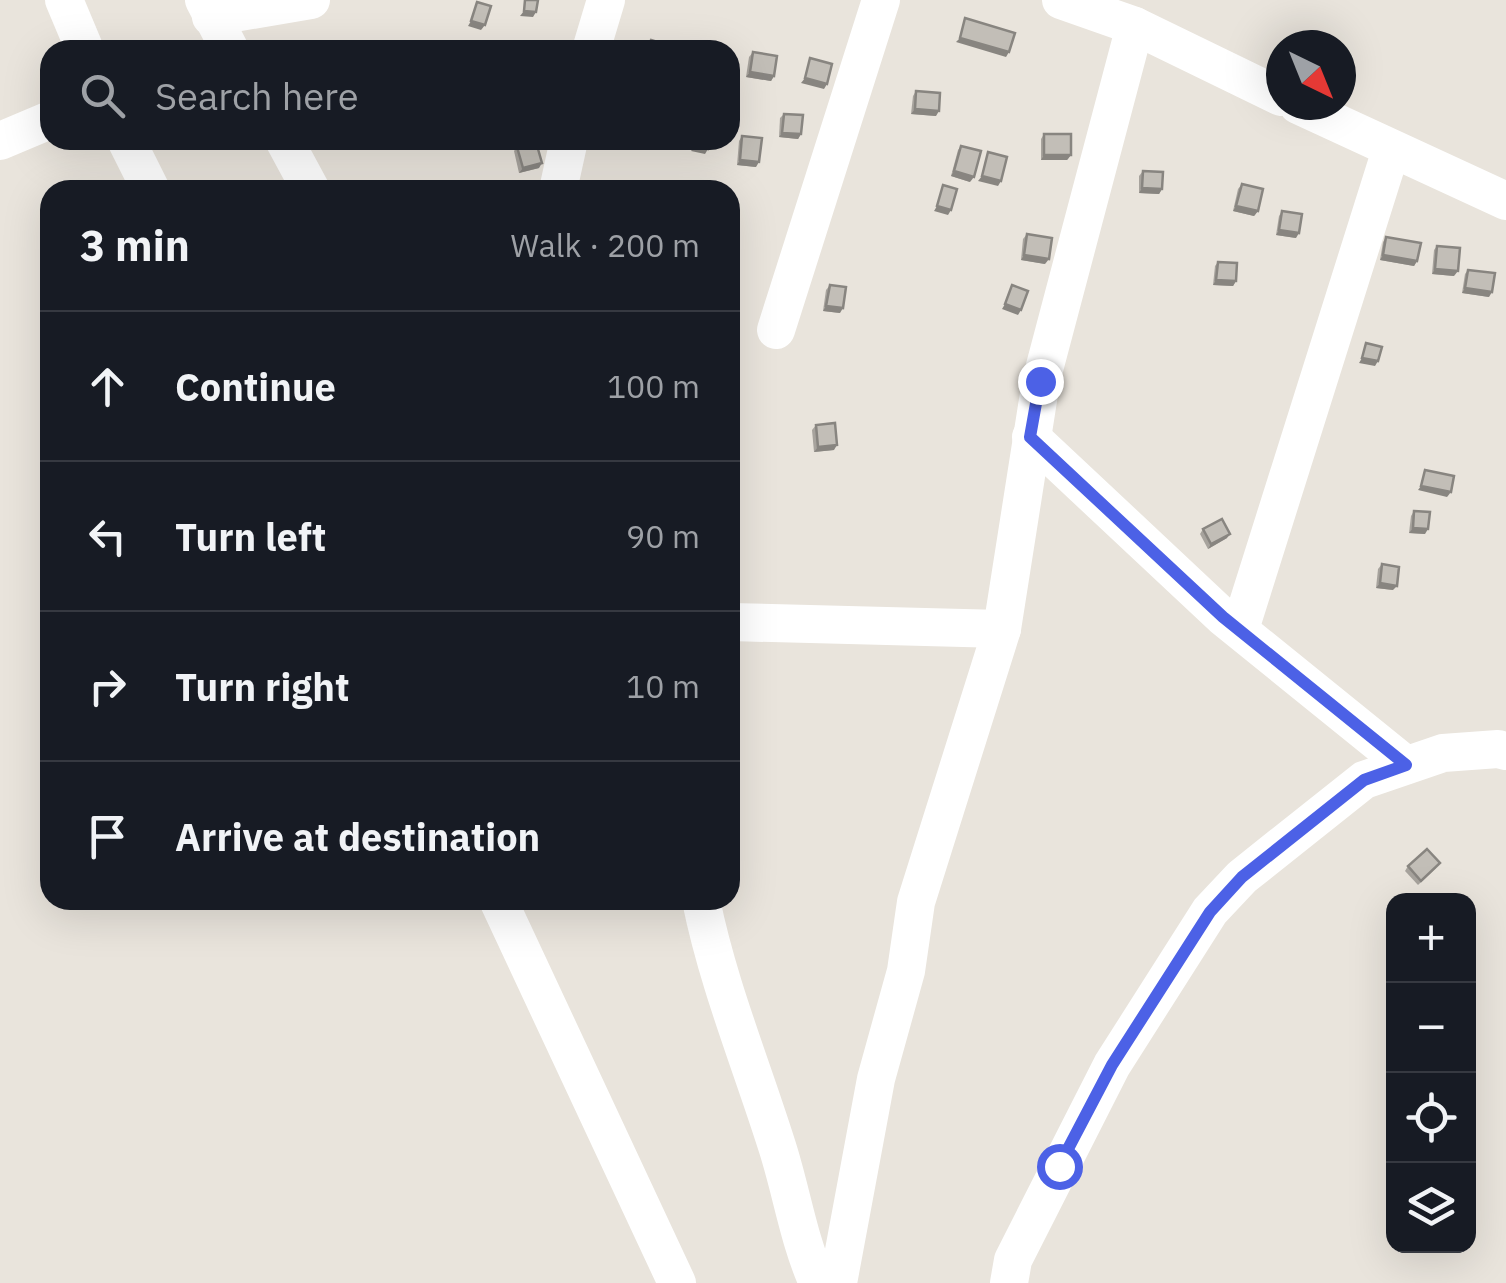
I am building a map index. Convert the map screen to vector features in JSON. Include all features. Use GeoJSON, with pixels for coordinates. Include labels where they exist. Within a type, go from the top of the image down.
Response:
{"type":"FeatureCollection","features":[{"type":"Feature","properties":{"kind":"street"},"geometry":{"type":"LineString","coordinates":[[64,0],[81,40]]}},
{"type":"Feature","properties":{"kind":"street"},"geometry":{"type":"LineString","coordinates":[[225,40],[207,8],[311,0]]}},
{"type":"Feature","properties":{"kind":"street"},"geometry":{"type":"LineString","coordinates":[[593,40],[606,0]]}},
{"type":"Feature","properties":{"kind":"street"},"geometry":{"type":"LineString","coordinates":[[776,330],[881,0]]}},
{"type":"Feature","properties":{"kind":"street"},"geometry":{"type":"LineString","coordinates":[[1061,0],[1136,26],[1266,90]]}},
{"type":"Feature","properties":{"kind":"street"},"geometry":{"type":"LineString","coordinates":[[838,1283],[876,1079],[906,971],[916,902],[1002,628],[1040,381],[1136,26]]}},
{"type":"Feature","properties":{"kind":"street"},"geometry":{"type":"LineString","coordinates":[[1329,120],[1506,200]]}},
{"type":"Feature","properties":{"kind":"street"},"geometry":{"type":"LineString","coordinates":[[0,141],[40,124]]}},
{"type":"Feature","properties":{"kind":"street"},"geometry":{"type":"LineString","coordinates":[[131,150],[146,180]]}},
{"type":"Feature","properties":{"kind":"street"},"geometry":{"type":"LineString","coordinates":[[289,150],[306,180]]}},
{"type":"Feature","properties":{"kind":"street"},"geometry":{"type":"LineString","coordinates":[[560,180],[567,150]]}},
{"type":"Feature","properties":{"kind":"street"},"geometry":{"type":"LineString","coordinates":[[1240,628],[1390,150]]}},
{"type":"Feature","properties":{"kind":"street"},"geometry":{"type":"LineString","coordinates":[[1030,437],[1223,617],[1406,765]]}},
{"type":"Feature","properties":{"kind":"street"},"geometry":{"type":"LineString","coordinates":[[740,622],[1002,628]]}},
{"type":"Feature","properties":{"kind":"street"},"geometry":{"type":"LineString","coordinates":[[1009,1283],[1013,1260],[1112,1065],[1210,912],[1242,877],[1364,780],[1443,752],[1503,738]]}},
{"type":"Feature","properties":{"kind":"street"},"geometry":{"type":"LineString","coordinates":[[503,910],[678,1283]]}},
{"type":"Feature","properties":{"kind":"street"},"geometry":{"type":"LineString","coordinates":[[703,910],[728,1009],[776,1142],[818,1283]]}},
{"type":"Feature","properties":{"kind":"building"},"geometry":{"type":"Polygon","coordinates":[[[525,0],[538,0],[536,12],[524,11],[525,0]]]}},
{"type":"Feature","properties":{"kind":"building"},"geometry":{"type":"Polygon","coordinates":[[[477,2],[491,6],[485,25],[471,21],[477,2]]]}},
{"type":"Feature","properties":{"kind":"building"},"geometry":{"type":"Polygon","coordinates":[[[965,18],[1015,33],[1009,52],[960,38],[965,18]]]}},
{"type":"Feature","properties":{"kind":"building"},"geometry":{"type":"Polygon","coordinates":[[[753,52],[777,56],[774,76],[750,72],[753,52]]]}},
{"type":"Feature","properties":{"kind":"building"},"geometry":{"type":"Polygon","coordinates":[[[810,58],[832,64],[827,84],[805,78],[810,58]]]}},
{"type":"Feature","properties":{"kind":"building"},"geometry":{"type":"Polygon","coordinates":[[[916,91],[940,93],[939,111],[915,109],[916,91]]]}},
{"type":"Feature","properties":{"kind":"building"},"geometry":{"type":"Polygon","coordinates":[[[784,114],[803,115],[801,134],[782,133],[784,114]]]}},
{"type":"Feature","properties":{"kind":"building"},"geometry":{"type":"Polygon","coordinates":[[[1044,134],[1071,134],[1071,155],[1044,155],[1044,134]]]}},
{"type":"Feature","properties":{"kind":"building"},"geometry":{"type":"Polygon","coordinates":[[[742,136],[762,138],[759,162],[740,160],[742,136]]]}},
{"type":"Feature","properties":{"kind":"building"},"geometry":{"type":"Polygon","coordinates":[[[961,146],[981,151],[974,177],[954,171],[961,146]]]}},
{"type":"Feature","properties":{"kind":"building"},"geometry":{"type":"Polygon","coordinates":[[[518,150],[538,150],[542,163],[523,168],[518,150]]]}},
{"type":"Feature","properties":{"kind":"building"},"geometry":{"type":"Polygon","coordinates":[[[988,152],[1007,157],[1001,181],[982,176],[988,152]]]}},
{"type":"Feature","properties":{"kind":"building"},"geometry":{"type":"Polygon","coordinates":[[[1143,171],[1163,172],[1162,189],[1142,188],[1143,171]]]}},
{"type":"Feature","properties":{"kind":"building"},"geometry":{"type":"Polygon","coordinates":[[[1242,184],[1263,189],[1258,211],[1236,206],[1242,184]]]}},
{"type":"Feature","properties":{"kind":"building"},"geometry":{"type":"Polygon","coordinates":[[[943,185],[957,189],[951,210],[937,206],[943,185]]]}},
{"type":"Feature","properties":{"kind":"building"},"geometry":{"type":"Polygon","coordinates":[[[1282,211],[1302,214],[1299,233],[1279,230],[1282,211]]]}},
{"type":"Feature","properties":{"kind":"building"},"geometry":{"type":"Polygon","coordinates":[[[1027,234],[1052,238],[1049,259],[1024,255],[1027,234]]]}},
{"type":"Feature","properties":{"kind":"building"},"geometry":{"type":"Polygon","coordinates":[[[1386,237],[1421,243],[1417,261],[1383,255],[1386,237]]]}},
{"type":"Feature","properties":{"kind":"building"},"geometry":{"type":"Polygon","coordinates":[[[1437,246],[1460,248],[1458,271],[1435,269],[1437,246]]]}},
{"type":"Feature","properties":{"kind":"building"},"geometry":{"type":"Polygon","coordinates":[[[1218,262],[1237,263],[1236,281],[1216,280],[1218,262]]]}},
{"type":"Feature","properties":{"kind":"building"},"geometry":{"type":"Polygon","coordinates":[[[1468,270],[1495,273],[1492,292],[1465,288],[1468,270]]]}},
{"type":"Feature","properties":{"kind":"building"},"geometry":{"type":"Polygon","coordinates":[[[830,285],[846,287],[843,308],[826,306],[830,285]]]}},
{"type":"Feature","properties":{"kind":"building"},"geometry":{"type":"Polygon","coordinates":[[[1012,285],[1028,291],[1021,310],[1005,304],[1012,285]]]}},
{"type":"Feature","properties":{"kind":"building"},"geometry":{"type":"Polygon","coordinates":[[[1366,343],[1382,347],[1378,361],[1362,358],[1366,343]]]}},
{"type":"Feature","properties":{"kind":"building"},"geometry":{"type":"Polygon","coordinates":[[[835,423],[837,445],[818,447],[816,425],[835,423]]]}},
{"type":"Feature","properties":{"kind":"building"},"geometry":{"type":"Polygon","coordinates":[[[1425,470],[1454,476],[1451,492],[1421,486],[1425,470]]]}},
{"type":"Feature","properties":{"kind":"building"},"geometry":{"type":"Polygon","coordinates":[[[1414,511],[1430,512],[1428,529],[1413,528],[1414,511]]]}},
{"type":"Feature","properties":{"kind":"building"},"geometry":{"type":"Polygon","coordinates":[[[1222,519],[1230,534],[1211,544],[1203,529],[1222,519]]]}},
{"type":"Feature","properties":{"kind":"building"},"geometry":{"type":"Polygon","coordinates":[[[1382,564],[1399,567],[1397,586],[1380,583],[1382,564]]]}},
{"type":"Feature","properties":{"kind":"building"},"geometry":{"type":"Polygon","coordinates":[[[1427,849],[1440,863],[1421,881],[1408,866],[1427,849]]]}},
{"type":"Feature","properties":{"kind":"route"},"geometry":{"type":"LineString","coordinates":[[1040,381],[1030,437],[1223,617],[1406,765],[1364,780],[1242,877],[1210,912],[1112,1065],[1059,1166]]}}]}
